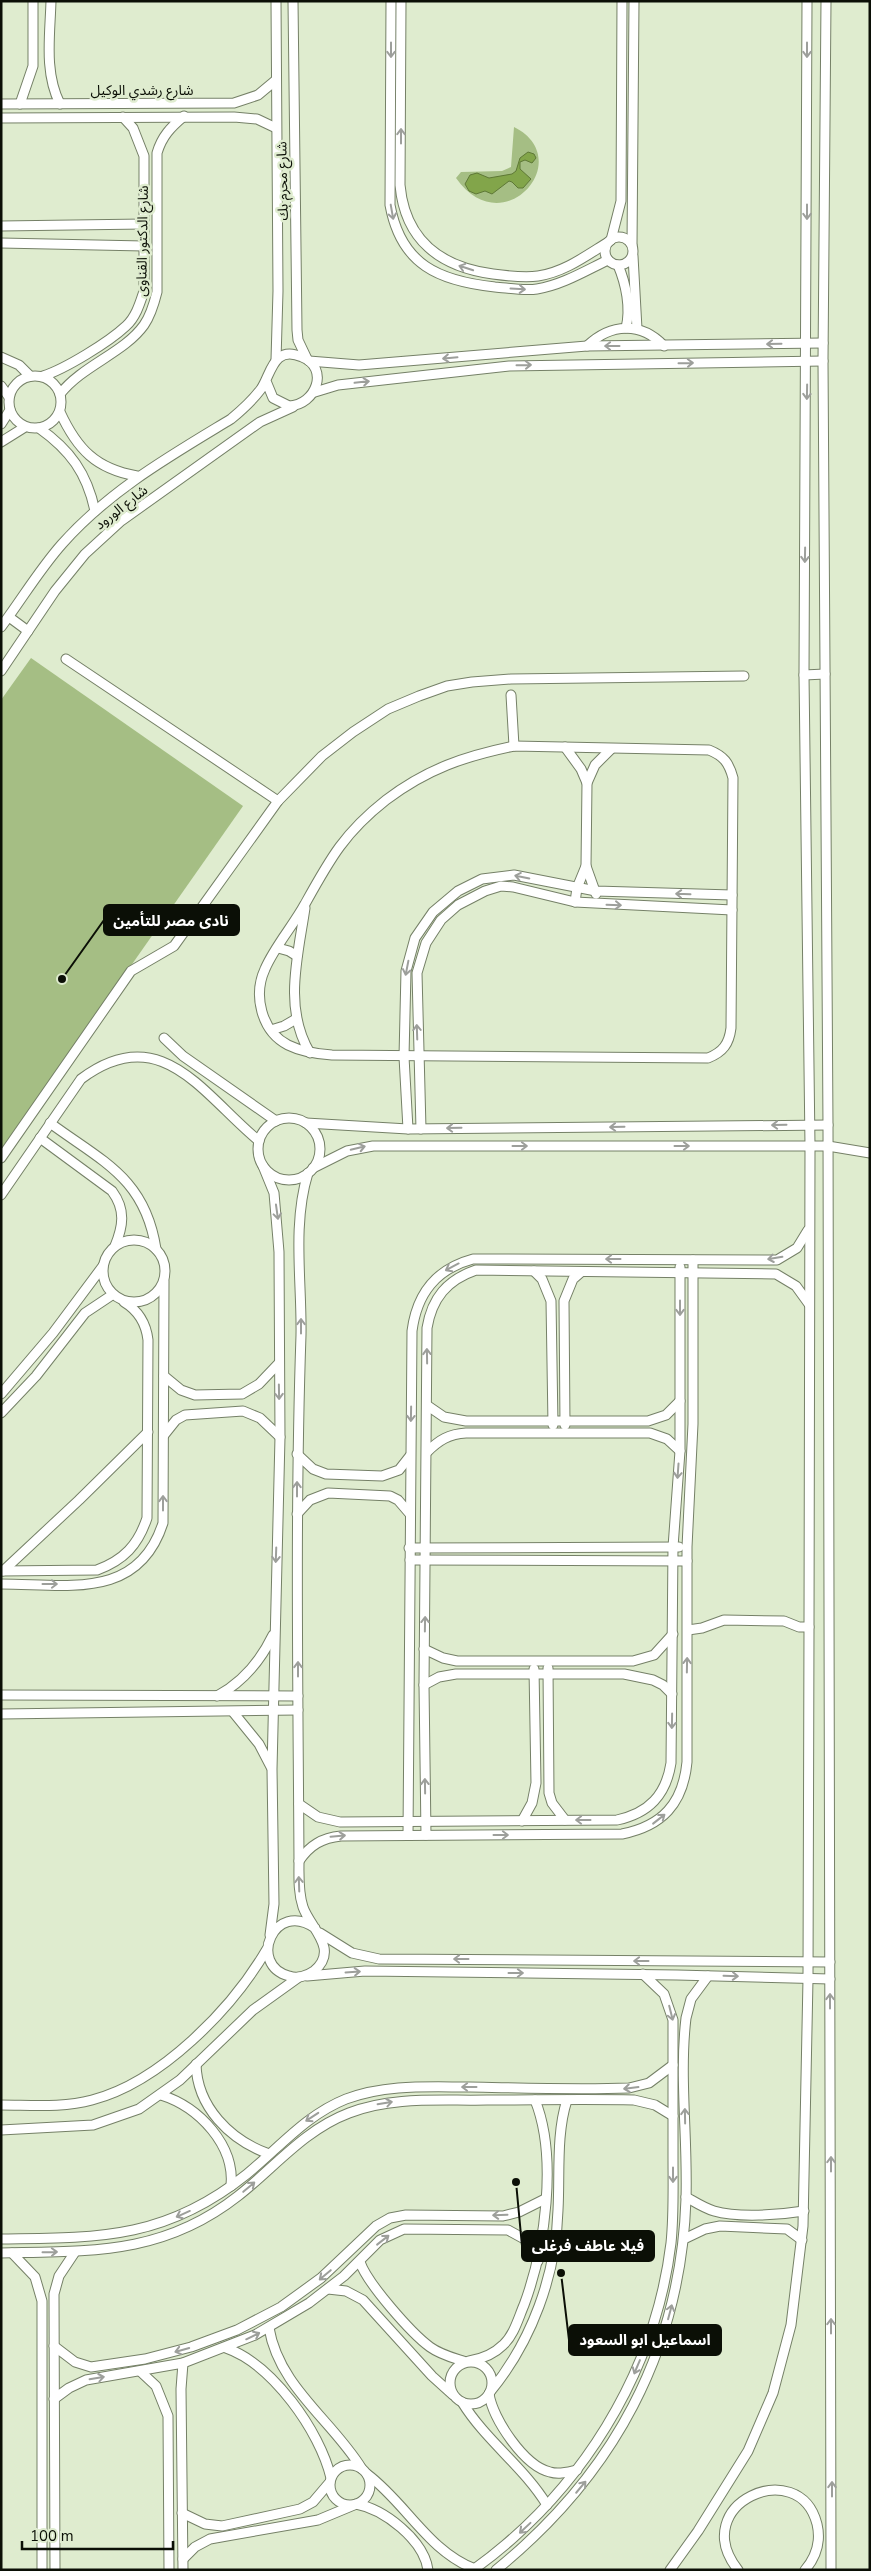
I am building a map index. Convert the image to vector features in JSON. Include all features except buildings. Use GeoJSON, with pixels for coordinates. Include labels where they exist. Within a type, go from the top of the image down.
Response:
{"type":"FeatureCollection","features":[{"type":"Feature","properties":{"kind":"street"},"geometry":{"type":"LineString","coordinates":[[20,104],[33,66],[33,1]]}},
{"type":"Feature","properties":{"kind":"street"},"geometry":{"type":"LineString","coordinates":[[51,1],[49,68],[54,93],[60,104]]}},
{"type":"Feature","properties":{"kind":"street","name":"شارع محرم بك"},"geometry":{"type":"LineString","coordinates":[[276,1],[278,300],[276,360]]}},
{"type":"Feature","properties":{"kind":"street","name":"شارع محرم بك"},"geometry":{"type":"LineString","coordinates":[[294,1],[297,330],[300,345],[308,360]]}},
{"type":"Feature","properties":{"kind":"street"},"geometry":{"type":"LineString","coordinates":[[391,1],[390,205],[393,221],[406,250],[438,274],[463,283],[536,289],[573,278],[608,260]]}},
{"type":"Feature","properties":{"kind":"street"},"geometry":{"type":"LineString","coordinates":[[401,1],[401,192],[405,213],[419,238],[430,250],[469,269],[524,277],[559,271],[610,241],[622,238],[632,249]]}},
{"type":"Feature","properties":{"kind":"street"},"geometry":{"type":"LineString","coordinates":[[622,1],[621,201],[605,254],[608,260],[618,265],[626,288],[628,320],[626,328]]}},
{"type":"Feature","properties":{"kind":"street"},"geometry":{"type":"LineString","coordinates":[[634,1],[632,249],[637,329]]}},
{"type":"Feature","properties":{"kind":"street"},"geometry":{"type":"LineString","coordinates":[[670,2570],[748,2451],[773,2394],[791,2325],[804,2211],[808,1979],[810,1228],[804,674],[807,360],[807,1]]}},
{"type":"Feature","properties":{"kind":"street"},"geometry":{"type":"LineString","coordinates":[[826,1],[823,361],[828,1125],[831,2570]]}},
{"type":"Feature","properties":{"kind":"street","name":"شارع رشدي الوكيل"},"geometry":{"type":"LineString","coordinates":[[1,104],[234,103],[258,95],[276,80]]}},
{"type":"Feature","properties":{"kind":"street"},"geometry":{"type":"LineString","coordinates":[[234,103],[234,116]]}},
{"type":"Feature","properties":{"kind":"street","name":"شارع الدكتور القناوى"},"geometry":{"type":"LineString","coordinates":[[60,394],[77,376],[134,337],[144,325],[151,312],[157,292],[157,153],[161,141],[171,127],[184,116]]}},
{"type":"Feature","properties":{"kind":"street","name":"شارع رشدي الوكيل"},"geometry":{"type":"LineString","coordinates":[[1,118],[234,116],[257,119],[276,128]]}},
{"type":"Feature","properties":{"kind":"street","name":"شارع الدكتور القناوى"},"geometry":{"type":"LineString","coordinates":[[43,376],[68,366],[127,326],[138,310],[144,291],[144,156],[140,141],[123,117]]}},
{"type":"Feature","properties":{"kind":"street"},"geometry":{"type":"LineString","coordinates":[[1,226],[144,224]]}},
{"type":"Feature","properties":{"kind":"street"},"geometry":{"type":"LineString","coordinates":[[406,250],[414,245],[419,238]]}},
{"type":"Feature","properties":{"kind":"street"},"geometry":{"type":"LineString","coordinates":[[1,243],[144,246]]}},
{"type":"Feature","properties":{"kind":"street"},"geometry":{"type":"LineString","coordinates":[[618,265],[630,260],[632,249]]}},
{"type":"Feature","properties":{"kind":"street"},"geometry":{"type":"LineString","coordinates":[[420,262],[430,250]]}},
{"type":"Feature","properties":{"kind":"street"},"geometry":{"type":"LineString","coordinates":[[145,261],[158,261]]}},
{"type":"Feature","properties":{"kind":"street"},"geometry":{"type":"LineString","coordinates":[[588,346],[607,331],[626,328],[637,329],[649,334],[664,346]]}},
{"type":"Feature","properties":{"kind":"street"},"geometry":{"type":"LineString","coordinates":[[308,360],[317,376],[314,392],[307,401],[296,406],[278,402],[270,393],[266,382],[269,370],[276,360],[291,354],[308,360],[359,366],[588,346],[823,343]]}},
{"type":"Feature","properties":{"kind":"street"},"geometry":{"type":"LineString","coordinates":[[1,357],[18,365],[30,376]]}},
{"type":"Feature","properties":{"kind":"street"},"geometry":{"type":"LineString","coordinates":[[314,392],[338,385],[509,366],[823,361]]}},
{"type":"Feature","properties":{"kind":"street"},"geometry":{"type":"LineString","coordinates":[[60,412],[48,425],[39,428],[25,427],[18,422],[10,410],[9,397],[16,383],[30,376],[43,376],[51,380],[60,394],[60,412],[69,432],[82,449],[93,458],[118,472],[137,476]]}},
{"type":"Feature","properties":{"kind":"street","name":"شارع الورود"},"geometry":{"type":"LineString","coordinates":[[1,627],[45,565],[95,511],[137,476],[231,419],[256,395],[266,382]]}},
{"type":"Feature","properties":{"kind":"street"},"geometry":{"type":"LineString","coordinates":[[1,386],[9,397]]}},
{"type":"Feature","properties":{"kind":"street","name":"شارع الورود"},"geometry":{"type":"LineString","coordinates":[[1,671],[55,591],[86,554],[121,521],[260,422],[296,406]]}},
{"type":"Feature","properties":{"kind":"street"},"geometry":{"type":"LineString","coordinates":[[1,424],[10,410]]}},
{"type":"Feature","properties":{"kind":"street"},"geometry":{"type":"LineString","coordinates":[[1,442],[25,427]]}},
{"type":"Feature","properties":{"kind":"street"},"geometry":{"type":"LineString","coordinates":[[39,428],[72,455],[83,473],[95,511]]}},
{"type":"Feature","properties":{"kind":"street"},"geometry":{"type":"LineString","coordinates":[[9,617],[28,631]]}},
{"type":"Feature","properties":{"kind":"street"},"geometry":{"type":"LineString","coordinates":[[66,660],[278,801]]}},
{"type":"Feature","properties":{"kind":"street"},"geometry":{"type":"LineString","coordinates":[[804,674],[825,674]]}},
{"type":"Feature","properties":{"kind":"street"},"geometry":{"type":"LineString","coordinates":[[1,1158],[126,977],[137,966],[166,952],[180,939],[278,801],[322,756],[352,732],[388,709],[447,686],[511,679],[744,676]]}},
{"type":"Feature","properties":{"kind":"street"},"geometry":{"type":"LineString","coordinates":[[511,695],[514,746]]}},
{"type":"Feature","properties":{"kind":"street"},"geometry":{"type":"LineString","coordinates":[[514,746],[709,750],[721,754],[729,763],[733,778],[732,910],[730,1038],[725,1047],[717,1054],[708,1058],[404,1057],[332,1056],[310,1053],[284,1042],[270,1030],[262,1015],[259,1000],[261,979],[335,851],[363,820],[415,780],[445,765],[474,754],[514,746]]}},
{"type":"Feature","properties":{"kind":"street"},"geometry":{"type":"LineString","coordinates":[[565,747],[581,768],[587,783],[586,866],[577,888],[575,902]]}},
{"type":"Feature","properties":{"kind":"street"},"geometry":{"type":"LineString","coordinates":[[587,783],[595,765],[611,749]]}},
{"type":"Feature","properties":{"kind":"street"},"geometry":{"type":"LineString","coordinates":[[586,866],[596,891],[596,904]]}},
{"type":"Feature","properties":{"kind":"street"},"geometry":{"type":"LineString","coordinates":[[408,1129],[404,1057],[406,972],[415,938],[433,912],[471,883],[499,875],[514,875],[596,891],[732,895]]}},
{"type":"Feature","properties":{"kind":"street"},"geometry":{"type":"LineString","coordinates":[[421,1129],[417,973],[426,943],[441,920],[458,906],[474,896],[501,886],[513,887],[575,902],[732,910]]}},
{"type":"Feature","properties":{"kind":"street"},"geometry":{"type":"LineString","coordinates":[[305,905],[297,956],[294,998],[296,1019],[301,1037],[310,1053]]}},
{"type":"Feature","properties":{"kind":"street"},"geometry":{"type":"LineString","coordinates":[[278,948],[289,951],[297,956]]}},
{"type":"Feature","properties":{"kind":"street"},"geometry":{"type":"LineString","coordinates":[[270,1030],[284,1026],[296,1019]]}},
{"type":"Feature","properties":{"kind":"street"},"geometry":{"type":"LineString","coordinates":[[164,1038],[183,1056],[276,1121]]}},
{"type":"Feature","properties":{"kind":"street"},"geometry":{"type":"LineString","coordinates":[[1,1195],[81,1078],[93,1070],[118,1060],[145,1057],[169,1063],[224,1107],[259,1141]]}},
{"type":"Feature","properties":{"kind":"street"},"geometry":{"type":"LineString","coordinates":[[1,2105],[76,2104],[108,2095],[138,2081],[166,2061],[213,2018],[243,1985],[267,1949],[270,1938],[274,1904],[272,1769],[280,1437],[278,1221],[274,1193],[258,1154],[259,1141],[265,1129],[276,1121],[291,1118],[306,1123],[408,1129],[828,1125]]}},
{"type":"Feature","properties":{"kind":"street"},"geometry":{"type":"LineString","coordinates":[[50,1123],[121,1175],[133,1188],[149,1217],[156,1249]]}},
{"type":"Feature","properties":{"kind":"street"},"geometry":{"type":"LineString","coordinates":[[1,2130],[93,2125],[124,2116],[161,2095],[254,2010],[302,1976],[317,1968],[324,1955],[323,1940],[303,1909],[300,1896],[299,1861],[297,1454],[301,1330],[300,1222],[302,1196],[311,1171],[317,1162],[320,1148],[316,1134],[306,1123]]}},
{"type":"Feature","properties":{"kind":"street"},"geometry":{"type":"LineString","coordinates":[[1,1394],[80,1299],[115,1246],[122,1223],[119,1200],[112,1191],[40,1138]]}},
{"type":"Feature","properties":{"kind":"street"},"geometry":{"type":"LineString","coordinates":[[263,1166],[276,1177],[292,1180],[347,1151],[373,1146],[828,1146],[870,1153]]}},
{"type":"Feature","properties":{"kind":"street"},"geometry":{"type":"LineString","coordinates":[[408,1835],[410,1456],[414,1316],[425,1290],[446,1270],[473,1259],[777,1260],[797,1248],[810,1228]]}},
{"type":"Feature","properties":{"kind":"street"},"geometry":{"type":"LineString","coordinates":[[1,1584],[100,1584],[122,1576],[141,1563],[158,1538],[163,1523],[164,1262],[156,1249],[150,1244],[136,1240],[115,1246]]}},
{"type":"Feature","properties":{"kind":"street"},"geometry":{"type":"LineString","coordinates":[[299,1804],[329,1821],[426,1822],[617,1820],[638,1814],[655,1802],[669,1777],[672,1698],[673,1547],[680,1451],[680,1260]]}},
{"type":"Feature","properties":{"kind":"street"},"geometry":{"type":"LineString","coordinates":[[299,1861],[306,1850],[328,1837],[622,1834],[645,1828],[663,1816],[681,1792],[687,1762],[687,1547],[693,1424],[693,1260]]}},
{"type":"Feature","properties":{"kind":"street"},"geometry":{"type":"LineString","coordinates":[[2,1571],[96,1570],[111,1565],[124,1557],[135,1546],[147,1518],[147,1330],[139,1313],[112,1295],[104,1282],[103,1266]]}},
{"type":"Feature","properties":{"kind":"street"},"geometry":{"type":"LineString","coordinates":[[426,1835],[424,1648],[428,1406],[427,1328],[434,1302],[442,1291],[463,1275],[476,1270],[776,1274],[796,1286],[809,1304]]}},
{"type":"Feature","properties":{"kind":"street"},"geometry":{"type":"LineString","coordinates":[[534,1271],[542,1279],[551,1301],[554,1433]]}},
{"type":"Feature","properties":{"kind":"street"},"geometry":{"type":"LineString","coordinates":[[565,1433],[564,1301],[573,1279],[581,1272]]}},
{"type":"Feature","properties":{"kind":"street"},"geometry":{"type":"LineString","coordinates":[[124,1302],[132,1303],[148,1299],[155,1295],[164,1281]]}},
{"type":"Feature","properties":{"kind":"street"},"geometry":{"type":"LineString","coordinates":[[1,1414],[36,1376],[86,1313],[103,1299],[112,1295]]}},
{"type":"Feature","properties":{"kind":"street"},"geometry":{"type":"LineString","coordinates":[[164,1376],[181,1390],[195,1395],[242,1394],[267,1378],[279,1362]]}},
{"type":"Feature","properties":{"kind":"street"},"geometry":{"type":"LineString","coordinates":[[428,1406],[444,1417],[466,1421],[648,1421],[666,1415],[680,1401]]}},
{"type":"Feature","properties":{"kind":"street"},"geometry":{"type":"LineString","coordinates":[[164,1435],[176,1420],[185,1415],[243,1411],[268,1423],[280,1437]]}},
{"type":"Feature","properties":{"kind":"street"},"geometry":{"type":"LineString","coordinates":[[2,1571],[79,1500],[148,1432]]}},
{"type":"Feature","properties":{"kind":"street"},"geometry":{"type":"LineString","coordinates":[[427,1452],[444,1438],[454,1434],[554,1433],[650,1433],[667,1439],[680,1451]]}},
{"type":"Feature","properties":{"kind":"street"},"geometry":{"type":"LineString","coordinates":[[297,1454],[313,1469],[326,1474],[382,1476],[399,1470],[410,1456]]}},
{"type":"Feature","properties":{"kind":"street"},"geometry":{"type":"LineString","coordinates":[[297,1514],[310,1500],[328,1493],[390,1496],[405,1506],[410,1514]]}},
{"type":"Feature","properties":{"kind":"street"},"geometry":{"type":"LineString","coordinates":[[410,1548],[687,1547]]}},
{"type":"Feature","properties":{"kind":"street"},"geometry":{"type":"LineString","coordinates":[[410,1560],[687,1561]]}},
{"type":"Feature","properties":{"kind":"street"},"geometry":{"type":"LineString","coordinates":[[688,1630],[702,1628],[724,1620],[784,1621],[799,1627],[809,1627]]}},
{"type":"Feature","properties":{"kind":"street"},"geometry":{"type":"LineString","coordinates":[[214,1697],[243,1678],[261,1657],[274,1633]]}},
{"type":"Feature","properties":{"kind":"street"},"geometry":{"type":"LineString","coordinates":[[424,1648],[443,1658],[457,1661],[622,1661],[644,1659],[662,1648],[673,1634]]}},
{"type":"Feature","properties":{"kind":"street"},"geometry":{"type":"LineString","coordinates":[[522,1821],[532,1804],[536,1783],[534,1661]]}},
{"type":"Feature","properties":{"kind":"street"},"geometry":{"type":"LineString","coordinates":[[548,1661],[549,1793],[552,1803],[565,1820]]}},
{"type":"Feature","properties":{"kind":"street"},"geometry":{"type":"LineString","coordinates":[[424,1685],[439,1677],[456,1674],[634,1675],[663,1685],[672,1698],[687,1703]]}},
{"type":"Feature","properties":{"kind":"street"},"geometry":{"type":"LineString","coordinates":[[1,1695],[298,1696]]}},
{"type":"Feature","properties":{"kind":"street"},"geometry":{"type":"LineString","coordinates":[[1,1714],[298,1710]]}},
{"type":"Feature","properties":{"kind":"street"},"geometry":{"type":"LineString","coordinates":[[233,1712],[260,1744],[272,1769]]}},
{"type":"Feature","properties":{"kind":"street"},"geometry":{"type":"LineString","coordinates":[[638,1814],[645,1828]]}},
{"type":"Feature","properties":{"kind":"street"},"geometry":{"type":"LineString","coordinates":[[270,1938],[274,1930],[290,1921],[299,1921],[352,1953],[378,1959],[830,1962]]}},
{"type":"Feature","properties":{"kind":"street"},"geometry":{"type":"LineString","coordinates":[[267,1949],[268,1956],[276,1970],[290,1977],[364,1972],[643,1974],[830,1979]]}},
{"type":"Feature","properties":{"kind":"street"},"geometry":{"type":"LineString","coordinates":[[269,2328],[274,2348],[287,2376],[342,2441],[364,2471],[392,2495],[440,2550],[456,2561],[474,2569],[512,2539],[547,2505],[577,2470],[618,2408],[639,2363],[656,2316],[667,2268],[673,2218],[672,2011],[664,1994],[643,1974]]}},
{"type":"Feature","properties":{"kind":"street"},"geometry":{"type":"LineString","coordinates":[[496,2570],[530,2541],[569,2501],[604,2457],[619,2434],[648,2377],[660,2344],[673,2300],[684,2239],[686,2197],[684,2028],[691,1999],[708,1976]]}},
{"type":"Feature","properties":{"kind":"street"},"geometry":{"type":"LineString","coordinates":[[196,2064],[199,2087],[208,2107],[238,2138],[269,2154]]}},
{"type":"Feature","properties":{"kind":"street"},"geometry":{"type":"LineString","coordinates":[[1,2239],[85,2238],[124,2233],[181,2215],[230,2186],[295,2130],[319,2113],[346,2100],[374,2091],[404,2087],[629,2088],[658,2079],[673,2065]]}},
{"type":"Feature","properties":{"kind":"street"},"geometry":{"type":"LineString","coordinates":[[161,2095],[175,2100],[190,2110],[219,2139],[230,2162],[230,2186]]}},
{"type":"Feature","properties":{"kind":"street"},"geometry":{"type":"LineString","coordinates":[[453,2395],[450,2389],[451,2375],[460,2364],[488,2356],[510,2337],[532,2283],[538,2261],[545,2199],[545,2135],[535,2100]]}},
{"type":"Feature","properties":{"kind":"street"},"geometry":{"type":"LineString","coordinates":[[462,2402],[477,2403],[490,2393],[522,2347],[534,2322],[550,2268],[558,2225],[561,2128],[568,2100]]}},
{"type":"Feature","properties":{"kind":"street"},"geometry":{"type":"LineString","coordinates":[[1,2253],[75,2252],[131,2246],[176,2232],[198,2222],[238,2196],[316,2130],[331,2120],[365,2107],[401,2101],[634,2100],[655,2105],[673,2116]]}},
{"type":"Feature","properties":{"kind":"street"},"geometry":{"type":"LineString","coordinates":[[686,2197],[709,2209],[724,2213],[784,2214],[804,2211]]}},
{"type":"Feature","properties":{"kind":"street"},"geometry":{"type":"LineString","coordinates":[[54,2346],[75,2362],[91,2367],[145,2359],[191,2347],[237,2330],[281,2307],[321,2278],[376,2226],[390,2218],[406,2215],[503,2216],[519,2212],[545,2199]]}},
{"type":"Feature","properties":{"kind":"street"},"geometry":{"type":"LineString","coordinates":[[684,2239],[705,2229],[720,2226],[787,2229],[802,2240]]}},
{"type":"Feature","properties":{"kind":"street"},"geometry":{"type":"LineString","coordinates":[[54,2399],[69,2388],[86,2380],[141,2372],[184,2362],[226,2348],[269,2328],[328,2289],[388,2236],[412,2227],[508,2230],[528,2241],[538,2261]]}},
{"type":"Feature","properties":{"kind":"street"},"geometry":{"type":"LineString","coordinates":[[12,2252],[35,2277],[42,2301],[42,2570]]}},
{"type":"Feature","properties":{"kind":"street"},"geometry":{"type":"LineString","coordinates":[[55,2570],[54,2346],[56,2285],[63,2267],[75,2252]]}},
{"type":"Feature","properties":{"kind":"street"},"geometry":{"type":"LineString","coordinates":[[360,2262],[370,2283],[424,2342],[439,2353],[467,2362],[481,2364],[490,2373],[492,2385],[490,2393],[495,2416],[502,2429],[535,2465],[555,2474],[577,2470]]}},
{"type":"Feature","properties":{"kind":"street"},"geometry":{"type":"LineString","coordinates":[[328,2289],[346,2292],[363,2300],[432,2376],[462,2402],[481,2430],[534,2486],[547,2505]]}},
{"type":"Feature","properties":{"kind":"street"},"geometry":{"type":"LineString","coordinates":[[226,2348],[254,2363],[273,2381],[316,2436],[331,2480],[331,2491],[337,2501],[380,2512],[395,2522],[420,2550],[428,2570]]}},
{"type":"Feature","properties":{"kind":"street"},"geometry":{"type":"LineString","coordinates":[[183,2570],[181,2389],[184,2362]]}},
{"type":"Feature","properties":{"kind":"street"},"geometry":{"type":"LineString","coordinates":[[141,2372],[161,2395],[168,2416],[169,2570]]}},
{"type":"Feature","properties":{"kind":"street"},"geometry":{"type":"LineString","coordinates":[[182,2513],[205,2524],[222,2526],[300,2509],[312,2502],[337,2470],[347,2465],[364,2471]]}},
{"type":"Feature","properties":{"kind":"street"},"geometry":{"type":"LineString","coordinates":[[183,2560],[195,2547],[210,2539],[318,2520],[354,2505],[364,2500],[370,2490],[364,2471]]}},
{"type":"Feature","properties":{"kind":"street"},"geometry":{"type":"LineString","coordinates":[[738,2570],[726,2548],[724,2535],[732,2511],[750,2495],[772,2489],[783,2491],[798,2498],[810,2510],[816,2520],[819,2539],[815,2555],[805,2570]]}},
{"type":"Feature","properties":{"kind":"street"},"geometry":{"type":"LineString","coordinates":[[717,2501],[732,2511]]}},
{"type":"Feature","properties":{"kind":"street"},"geometry":{"type":"LineString","coordinates":[[819,2539],[832,2537]]}},
{"type":"Feature","properties":{"kind":"shaded area"},"geometry":{"type":"Polygon","coordinates":[[[514,127],[532,141],[539,158],[536,175],[527,190],[512,200],[494,203],[475,196],[456,178],[461,172],[502,171],[511,167],[514,127]]]}},
{"type":"Feature","properties":{"kind":"shaded area"},"geometry":{"type":"Polygon","coordinates":[[[528,152],[534,154],[536,158],[532,163],[525,160],[520,162],[520,169],[531,179],[523,188],[518,188],[509,181],[492,194],[485,191],[476,194],[469,191],[465,184],[470,175],[477,173],[489,178],[512,174],[516,171],[520,158],[528,152]]]}},
{"type":"Feature","properties":{"kind":"shaded area"},"geometry":{"type":"Polygon","coordinates":[[[31,658],[243,806],[1,1151],[1,700],[31,658]]]}},
{"type":"Feature","properties":{"kind":"place","name":"نادى مصر للتأمين"},"geometry":{"type":"Point","coordinates":[62,979]}},
{"type":"Feature","properties":{"kind":"place","name":"فيلا عاطف فرغلى"},"geometry":{"type":"Point","coordinates":[516,2182]}},
{"type":"Feature","properties":{"kind":"place","name":"اسماعيل ابو السعود"},"geometry":{"type":"Point","coordinates":[561,2273]}}]}
